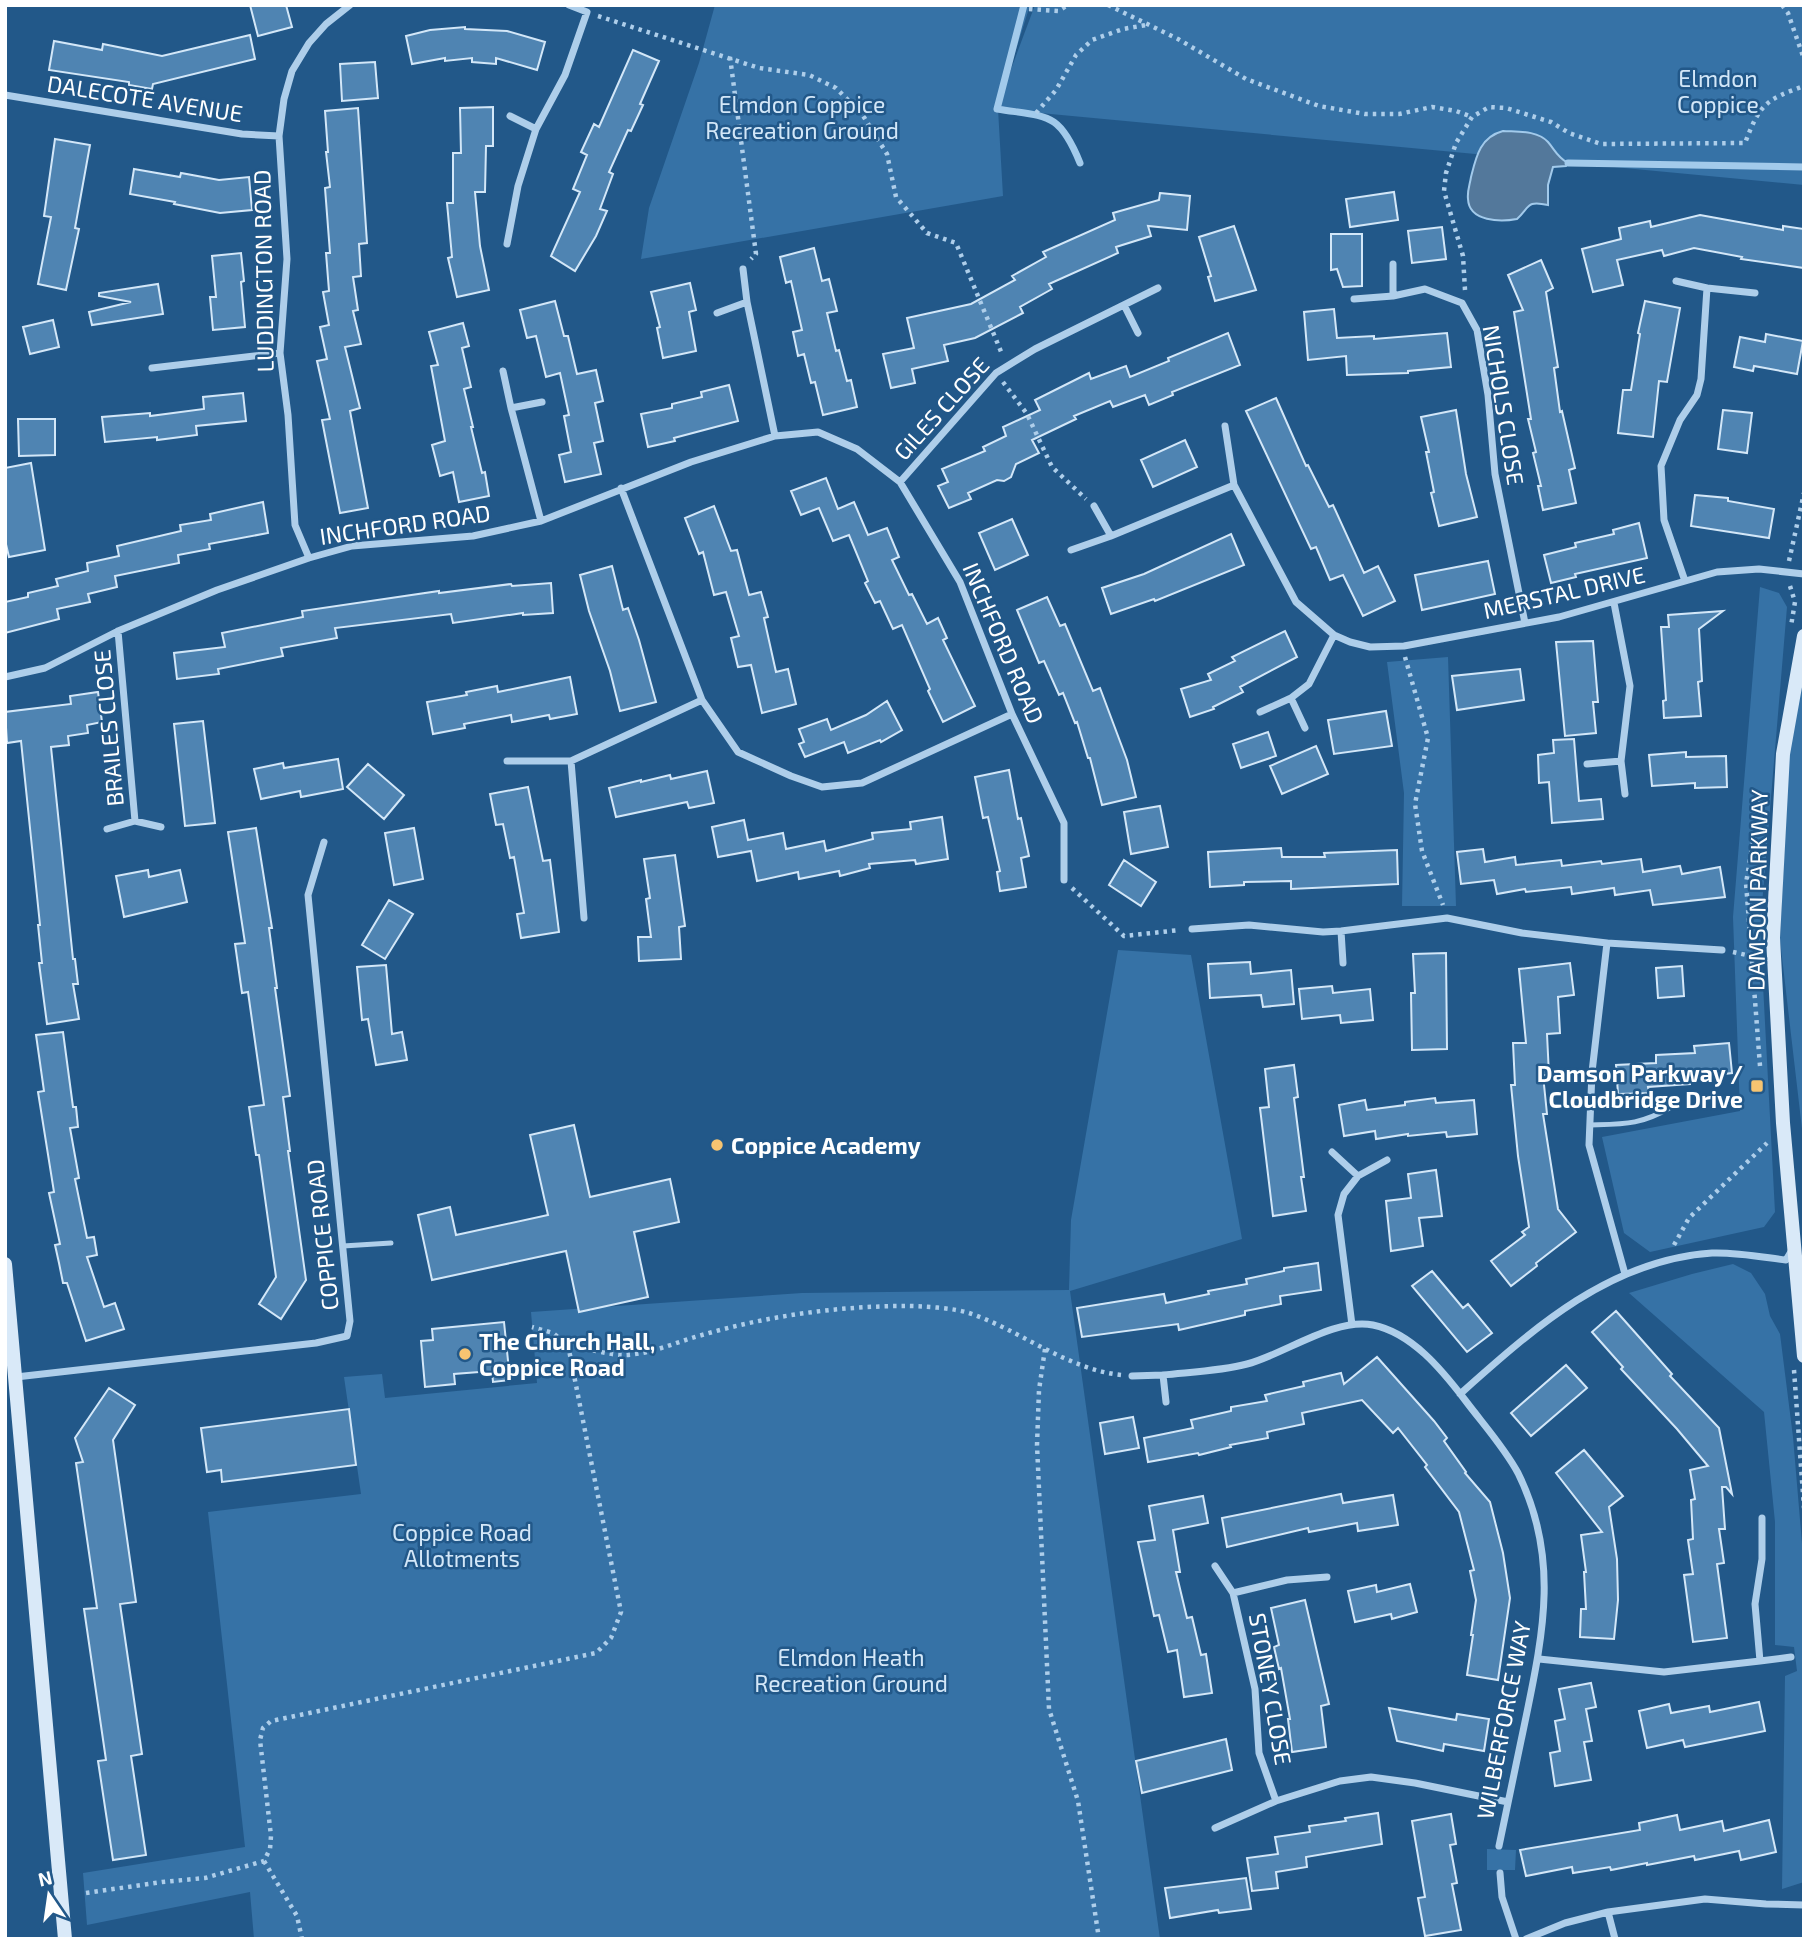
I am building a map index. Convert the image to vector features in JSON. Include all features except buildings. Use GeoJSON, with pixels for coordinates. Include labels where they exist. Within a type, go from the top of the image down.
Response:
{"type":"FeatureCollection","features":[{"type":"Feature","properties":{"kind":"street","name":"LUDDINGTON ROAD"},"geometry":{"type":"LineString","coordinates":[[309,558],[295,525],[281,353],[287,259],[279,136],[284,99],[292,71],[317,33],[350,5]]}},
{"type":"Feature","properties":{"kind":"street"},"geometry":{"type":"LineString","coordinates":[[507,244],[518,186],[536,130],[565,75],[588,9],[569,5]]}},
{"type":"Feature","properties":{"kind":"street","name":"DALECOTE AVENUE"},"geometry":{"type":"LineString","coordinates":[[5,95],[242,134],[279,136]]}},
{"type":"Feature","properties":{"kind":"street"},"geometry":{"type":"LineString","coordinates":[[510,116],[536,130]]}},
{"type":"Feature","properties":{"kind":"street"},"geometry":{"type":"LineString","coordinates":[[1393,264],[1393,296]]}},
{"type":"Feature","properties":{"kind":"street"},"geometry":{"type":"LineString","coordinates":[[743,269],[747,302],[775,436]]}},
{"type":"Feature","properties":{"kind":"street"},"geometry":{"type":"LineString","coordinates":[[1676,281],[1707,288],[1755,293]]}},
{"type":"Feature","properties":{"kind":"street","name":"GILES CLOSE"},"geometry":{"type":"LineString","coordinates":[[900,482],[996,373],[1035,349],[1158,288]]}},
{"type":"Feature","properties":{"kind":"street"},"geometry":{"type":"LineString","coordinates":[[1685,581],[1664,520],[1661,466],[1680,420],[1697,395],[1701,379],[1707,288]]}},
{"type":"Feature","properties":{"kind":"street","name":"NICHOLS CLOSE"},"geometry":{"type":"LineString","coordinates":[[1354,299],[1393,296],[1425,289],[1462,303],[1477,330],[1488,395],[1495,474],[1525,623]]}},
{"type":"Feature","properties":{"kind":"street"},"geometry":{"type":"LineString","coordinates":[[717,313],[747,302]]}},
{"type":"Feature","properties":{"kind":"street"},"geometry":{"type":"LineString","coordinates":[[1124,305],[1138,333]]}},
{"type":"Feature","properties":{"kind":"street"},"geometry":{"type":"LineString","coordinates":[[152,368],[281,353]]}},
{"type":"Feature","properties":{"kind":"street"},"geometry":{"type":"LineString","coordinates":[[503,371],[541,521]]}},
{"type":"Feature","properties":{"kind":"street"},"geometry":{"type":"LineString","coordinates":[[511,408],[542,402]]}},
{"type":"Feature","properties":{"kind":"street","name":"MERSTAL DRIVE"},"geometry":{"type":"LineString","coordinates":[[1225,426],[1234,485],[1296,602],[1334,635],[1350,642],[1370,646],[1404,646],[1525,623],[1614,603],[1717,572],[1759,569],[1804,574]]}},
{"type":"Feature","properties":{"kind":"street","name":"INCHFORD ROAD"},"geometry":{"type":"LineString","coordinates":[[5,677],[45,668],[118,631],[217,590],[309,558],[352,546],[473,536],[541,521],[691,462],[775,436],[818,432],[857,449],[900,482],[960,582],[1012,714],[1064,823],[1063,880]]}},
{"type":"Feature","properties":{"kind":"street"},"geometry":{"type":"LineString","coordinates":[[1071,550],[1234,485]]}},
{"type":"Feature","properties":{"kind":"street"},"geometry":{"type":"LineString","coordinates":[[621,488],[702,700],[738,752],[790,776],[822,787],[862,783],[1012,714]]}},
{"type":"Feature","properties":{"kind":"street"},"geometry":{"type":"LineString","coordinates":[[1094,506],[1111,536]]}},
{"type":"Feature","properties":{"kind":"street"},"geometry":{"type":"LineString","coordinates":[[1614,603],[1630,686],[1621,761],[1625,794]]}},
{"type":"Feature","properties":{"kind":"street","name":"BRAILES CLOSE"},"geometry":{"type":"LineString","coordinates":[[118,631],[135,821]]}},
{"type":"Feature","properties":{"kind":"street"},"geometry":{"type":"LineString","coordinates":[[1260,712],[1291,698],[1309,684],[1334,635]]}},
{"type":"Feature","properties":{"kind":"street","name":"DAMSON PARKWAY"},"geometry":{"type":"LineString","coordinates":[[1804,636],[1783,754],[1773,938],[1783,1124],[1804,1356]]}},
{"type":"Feature","properties":{"kind":"street"},"geometry":{"type":"LineString","coordinates":[[1291,698],[1305,728]]}},
{"type":"Feature","properties":{"kind":"street"},"geometry":{"type":"LineString","coordinates":[[507,761],[571,761],[702,700]]}},
{"type":"Feature","properties":{"kind":"street"},"geometry":{"type":"LineString","coordinates":[[571,761],[583,919]]}},
{"type":"Feature","properties":{"kind":"street"},"geometry":{"type":"LineString","coordinates":[[1587,764],[1621,761]]}},
{"type":"Feature","properties":{"kind":"street"},"geometry":{"type":"LineString","coordinates":[[107,829],[135,821],[161,827]]}},
{"type":"Feature","properties":{"kind":"street","name":"COPPICE ROAD"},"geometry":{"type":"LineString","coordinates":[[16,1377],[316,1343],[346,1336],[350,1321],[308,895],[324,842]]}},
{"type":"Feature","properties":{"kind":"street"},"geometry":{"type":"LineString","coordinates":[[1192,929],[1249,925],[1323,932],[1447,918],[1522,933],[1607,943],[1721,950]]}},
{"type":"Feature","properties":{"kind":"street"},"geometry":{"type":"LineString","coordinates":[[1341,931],[1343,963]]}},
{"type":"Feature","properties":{"kind":"street"},"geometry":{"type":"LineString","coordinates":[[1607,943],[1592,1072],[1589,1145],[1625,1274]]}},
{"type":"Feature","properties":{"kind":"street"},"geometry":{"type":"LineString","coordinates":[[1332,1152],[1358,1176]]}},
{"type":"Feature","properties":{"kind":"street"},"geometry":{"type":"LineString","coordinates":[[1352,1325],[1338,1215],[1344,1194],[1358,1176],[1387,1160]]}},
{"type":"Feature","properties":{"kind":"street"},"geometry":{"type":"LineString","coordinates":[[1460,1394],[1541,1323],[1592,1289],[1625,1274],[1665,1261],[1713,1253],[1786,1260],[1794,1246]]}},
{"type":"Feature","properties":{"kind":"street"},"geometry":{"type":"LineString","coordinates":[[5,1264],[65,1939]]}},
{"type":"Feature","properties":{"kind":"street","name":"WILBERFORCE WAY"},"geometry":{"type":"LineString","coordinates":[[1132,1376],[1163,1375],[1248,1364],[1322,1333],[1352,1325],[1371,1324],[1415,1344],[1460,1394],[1517,1472],[1539,1532],[1545,1585],[1539,1659],[1499,1846]]}},
{"type":"Feature","properties":{"kind":"street"},"geometry":{"type":"LineString","coordinates":[[1163,1375],[1166,1402]]}},
{"type":"Feature","properties":{"kind":"street"},"geometry":{"type":"LineString","coordinates":[[1760,1661],[1755,1604],[1762,1559],[1762,1518]]}},
{"type":"Feature","properties":{"kind":"street"},"geometry":{"type":"LineString","coordinates":[[1215,1566],[1233,1593]]}},
{"type":"Feature","properties":{"kind":"street","name":"STONEY CLOSE"},"geometry":{"type":"LineString","coordinates":[[1276,1801],[1259,1753],[1255,1689],[1233,1593],[1287,1580],[1326,1577]]}},
{"type":"Feature","properties":{"kind":"street"},"geometry":{"type":"LineString","coordinates":[[1539,1659],[1664,1672],[1791,1657]]}},
{"type":"Feature","properties":{"kind":"street"},"geometry":{"type":"LineString","coordinates":[[1214,1828],[1276,1801],[1340,1782],[1371,1777],[1508,1802]]}},
{"type":"Feature","properties":{"kind":"street"},"geometry":{"type":"LineString","coordinates":[[1500,1872],[1502,1898],[1516,1939]]}},
{"type":"Feature","properties":{"kind":"street"},"geometry":{"type":"LineString","coordinates":[[1526,1939],[1565,1923],[1608,1912],[1705,1899],[1804,1905]]}},
{"type":"Feature","properties":{"kind":"street"},"geometry":{"type":"LineString","coordinates":[[1608,1912],[1615,1939]]}},
{"type":"Feature","properties":{"kind":"lane"},"geometry":{"type":"LineString","coordinates":[[1590,1125],[1622,1124],[1651,1119],[1671,1107]]}},
{"type":"Feature","properties":{"kind":"lane"},"geometry":{"type":"LineString","coordinates":[[342,1246],[391,1243]]}},
{"type":"Feature","properties":{"kind":"path"},"geometry":{"type":"LineString","coordinates":[[1029,9],[1058,11],[1068,5]]}},
{"type":"Feature","properties":{"kind":"path"},"geometry":{"type":"LineString","coordinates":[[1108,5],[1178,39],[1245,79],[1318,106],[1365,114],[1399,114],[1432,107],[1472,117]]}},
{"type":"Feature","properties":{"kind":"path"},"geometry":{"type":"LineString","coordinates":[[1782,5],[1788,13],[1804,59]]}},
{"type":"Feature","properties":{"kind":"path"},"geometry":{"type":"LineString","coordinates":[[588,9],[622,26],[759,68],[809,75],[836,88],[862,114],[887,154],[896,197],[926,233],[956,243],[1007,365]]}},
{"type":"Feature","properties":{"kind":"path"},"geometry":{"type":"LineString","coordinates":[[1036,113],[1056,90],[1076,55],[1092,40],[1123,29],[1146,25]]}},
{"type":"Feature","properties":{"kind":"path"},"geometry":{"type":"LineString","coordinates":[[730,57],[756,254],[743,269]]}},
{"type":"Feature","properties":{"kind":"path"},"geometry":{"type":"LineString","coordinates":[[1462,303],[1465,297],[1462,256],[1444,191],[1446,173],[1456,143],[1472,117],[1489,107],[1506,108],[1551,122],[1569,133],[1601,144],[1745,143],[1755,117],[1773,97],[1804,86]]}},
{"type":"Feature","properties":{"kind":"path"},"geometry":{"type":"LineString","coordinates":[[996,373],[1027,414],[1052,467],[1094,506]]}},
{"type":"Feature","properties":{"kind":"path"},"geometry":{"type":"LineString","coordinates":[[1404,646],[1407,666],[1428,738],[1415,804],[1422,851],[1447,918]]}},
{"type":"Feature","properties":{"kind":"path"},"geometry":{"type":"LineString","coordinates":[[1063,880],[1124,936],[1192,929]]}},
{"type":"Feature","properties":{"kind":"path"},"geometry":{"type":"LineString","coordinates":[[1665,1261],[1689,1218],[1766,1144],[1783,1124]]}},
{"type":"Feature","properties":{"kind":"path"},"geometry":{"type":"LineString","coordinates":[[533,1327],[553,1333],[568,1345],[624,1355],[666,1348],[701,1335],[768,1319],[839,1309],[908,1306],[967,1312],[1045,1349],[1105,1373],[1132,1376]]}},
{"type":"Feature","properties":{"kind":"path"},"geometry":{"type":"LineString","coordinates":[[86,1893],[205,1878],[264,1861],[270,1849],[271,1836],[260,1740],[263,1728],[271,1720],[596,1653],[611,1638],[621,1612],[568,1345]]}},
{"type":"Feature","properties":{"kind":"path"},"geometry":{"type":"LineString","coordinates":[[1045,1349],[1039,1390],[1037,1445],[1049,1709],[1078,1801],[1099,1939]]}},
{"type":"Feature","properties":{"kind":"path"},"geometry":{"type":"LineString","coordinates":[[264,1861],[297,1916],[302,1939]]}},
{"type":"Feature","properties":{"kind":"green space","name":"Elmdon Coppice"},"geometry":{"type":"Polygon","coordinates":[[[715,5],[1030,5],[1004,88],[1035,5],[1804,5],[1804,185],[998,109],[1003,196],[641,259],[649,208],[699,63],[715,5]]]}},
{"type":"Feature","properties":{"kind":"green space"},"geometry":{"type":"Polygon","coordinates":[[[1760,587],[1779,593],[1787,607],[1760,928],[1775,1212],[1764,1227],[1650,1252],[1624,1233],[1602,1137],[1740,1111],[1733,917],[1760,587]]]}},
{"type":"Feature","properties":{"kind":"green space"},"geometry":{"type":"Polygon","coordinates":[[[1448,657],[1456,906],[1402,906],[1404,793],[1387,662],[1448,657]]]}},
{"type":"Feature","properties":{"kind":"green space"},"geometry":{"type":"Polygon","coordinates":[[[1804,667],[1804,1146],[1780,940],[1789,754],[1804,667]]]}},
{"type":"Feature","properties":{"kind":"green space","name":"Elmdon Heath Recreation Ground"},"geometry":{"type":"Polygon","coordinates":[[[1118,950],[1191,955],[1242,1239],[1070,1291],[1160,1939],[254,1939],[250,1892],[87,1925],[83,1873],[245,1847],[208,1512],[361,1494],[344,1377],[382,1374],[385,1398],[537,1383],[531,1312],[802,1293],[1069,1290],[1071,1220],[1118,950]]]}},
{"type":"Feature","properties":{"kind":"green space"},"geometry":{"type":"Polygon","coordinates":[[[1733,1264],[1751,1273],[1765,1294],[1770,1316],[1780,1334],[1793,1437],[1804,1567],[1804,1882],[1782,1889],[1785,1676],[1797,1671],[1794,1647],[1775,1645],[1775,1522],[1764,1412],[1629,1293],[1733,1264]]]}},
{"type":"Feature","properties":{"kind":"green space"},"geometry":{"type":"Polygon","coordinates":[[[1487,1849],[1516,1850],[1515,1870],[1487,1870],[1487,1849]]]}},
{"type":"Feature","properties":{"kind":"shaded area"},"geometry":{"type":"Polygon","coordinates":[[[1503,131],[1538,135],[1568,163],[1566,166],[1553,167],[1548,185],[1548,205],[1532,204],[1517,219],[1487,219],[1470,207],[1468,193],[1480,149],[1489,138],[1503,131]]]}},
{"type":"Feature","properties":{"kind":"waterway"},"geometry":{"type":"LineString","coordinates":[[1024,5],[997,109],[1040,116],[1058,125],[1080,163]]}},
{"type":"Feature","properties":{"kind":"waterway"},"geometry":{"type":"LineString","coordinates":[[1568,163],[1804,167]]}},
{"type":"Feature","properties":{"kind":"place","name":"Damson Parkway / Cloudbridge Drive"},"geometry":{"type":"Point","coordinates":[1757,1086]}},
{"type":"Feature","properties":{"kind":"place","name":"Coppice Academy"},"geometry":{"type":"Point","coordinates":[717,1145]}},
{"type":"Feature","properties":{"kind":"place","name":"The Church Hall, Coppice Road"},"geometry":{"type":"Point","coordinates":[465,1354]}},
{"type":"Feature","properties":{"kind":"park label","name":"Elmdon Coppice Recreation Ground"},"geometry":{"type":"Point","coordinates":[802,117]}},
{"type":"Feature","properties":{"kind":"park label","name":"Coppice Road Allotments"},"geometry":{"type":"Point","coordinates":[462,1545]}}]}
